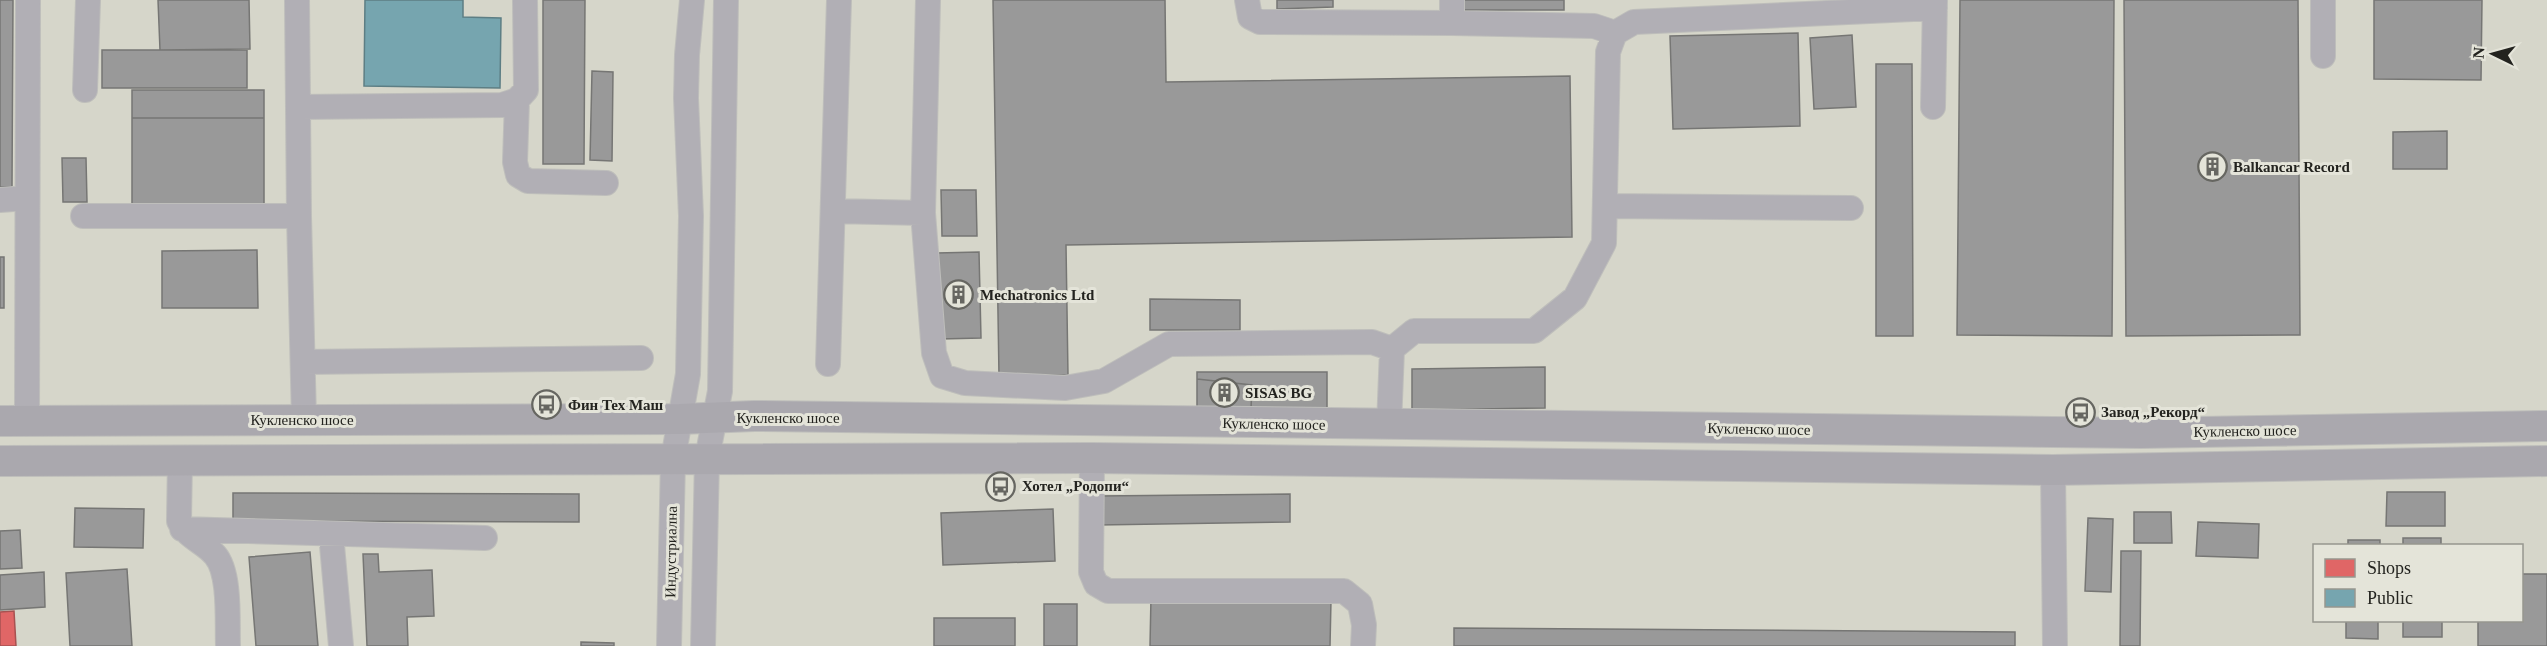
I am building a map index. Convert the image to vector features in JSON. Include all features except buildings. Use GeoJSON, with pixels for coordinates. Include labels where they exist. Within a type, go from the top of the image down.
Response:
{"type":"FeatureCollection","features":[{"type":"Feature","properties":{"kind":"main road","name":"Кукленско шосе"},"geometry":{"type":"LineString","coordinates":[[14,421],[680,419],[754,416],[1389,426],[2141,433],[2547,426]]}},
{"type":"Feature","properties":{"kind":"main road"},"geometry":{"type":"LineString","coordinates":[[0,461],[1092,458],[2053,470],[2547,461]]}},
{"type":"Feature","properties":{"kind":"street"},"geometry":{"type":"LineString","coordinates":[[14,421],[27,198],[28,0]]}},
{"type":"Feature","properties":{"kind":"street"},"geometry":{"type":"LineString","coordinates":[[85,90],[88,0]]}},
{"type":"Feature","properties":{"kind":"street"},"geometry":{"type":"LineString","coordinates":[[297,0],[304,420]]}},
{"type":"Feature","properties":{"kind":"street"},"geometry":{"type":"LineString","coordinates":[[298,108],[502,105],[517,100],[526,90],[525,0]]}},
{"type":"Feature","properties":{"kind":"street","name":"Индустриална"},"geometry":{"type":"LineString","coordinates":[[669,646],[674,459],[688,374],[691,216],[686,98],[692,0]]}},
{"type":"Feature","properties":{"kind":"street"},"geometry":{"type":"LineString","coordinates":[[703,646],[707,459],[713,418],[720,391],[726,0]]}},
{"type":"Feature","properties":{"kind":"street"},"geometry":{"type":"LineString","coordinates":[[828,364],[839,0]]}},
{"type":"Feature","properties":{"kind":"street"},"geometry":{"type":"LineString","coordinates":[[928,0],[923,213],[934,353],[942,376],[965,383],[1065,388],[1104,381],[1169,344],[1372,342],[1392,350]]}},
{"type":"Feature","properties":{"kind":"street"},"geometry":{"type":"LineString","coordinates":[[1247,0],[1250,17],[1260,22],[1452,11],[1594,26],[1615,33]]}},
{"type":"Feature","properties":{"kind":"street"},"geometry":{"type":"LineString","coordinates":[[2323,0],[2324,56]]}},
{"type":"Feature","properties":{"kind":"street"},"geometry":{"type":"LineString","coordinates":[[1389,426],[1392,350],[1414,331],[1534,331],[1575,298],[1604,243],[1608,52],[1615,33],[1634,22],[1723,9],[1935,4],[1933,107]]}},
{"type":"Feature","properties":{"kind":"street"},"geometry":{"type":"LineString","coordinates":[[517,100],[515,162],[518,175],[528,181],[606,183]]}},
{"type":"Feature","properties":{"kind":"street"},"geometry":{"type":"LineString","coordinates":[[0,200],[27,198]]}},
{"type":"Feature","properties":{"kind":"street"},"geometry":{"type":"LineString","coordinates":[[1605,206],[1851,208]]}},
{"type":"Feature","properties":{"kind":"street"},"geometry":{"type":"LineString","coordinates":[[833,211],[923,213]]}},
{"type":"Feature","properties":{"kind":"street"},"geometry":{"type":"LineString","coordinates":[[83,216],[299,216]]}},
{"type":"Feature","properties":{"kind":"street"},"geometry":{"type":"LineString","coordinates":[[303,362],[641,358]]}},
{"type":"Feature","properties":{"kind":"street"},"geometry":{"type":"LineString","coordinates":[[1092,458],[1091,572],[1096,584],[1108,591],[1344,591],[1360,604],[1364,625],[1364,646]]}},
{"type":"Feature","properties":{"kind":"street"},"geometry":{"type":"LineString","coordinates":[[180,460],[179,521],[183,529],[215,555],[224,570],[228,646]]}},
{"type":"Feature","properties":{"kind":"street"},"geometry":{"type":"LineString","coordinates":[[2053,470],[2055,646]]}},
{"type":"Feature","properties":{"kind":"street"},"geometry":{"type":"LineString","coordinates":[[183,529],[485,538]]}},
{"type":"Feature","properties":{"kind":"street"},"geometry":{"type":"LineString","coordinates":[[331,534],[341,646]]}},
{"type":"Feature","properties":{"kind":"shaded area"},"geometry":{"type":"Polygon","coordinates":[[[0,0],[2547,0],[2547,646],[0,646],[0,0]]]}},
{"type":"Feature","properties":{"kind":"place","name":"Balkancar Record"},"geometry":{"type":"Point","coordinates":[2212,167]}},
{"type":"Feature","properties":{"kind":"place","name":"Mechatronics Ltd"},"geometry":{"type":"Point","coordinates":[959,295]}},
{"type":"Feature","properties":{"kind":"place","name":"SISAS BG"},"geometry":{"type":"Point","coordinates":[1224,393]}},
{"type":"Feature","properties":{"kind":"place","name":"Фин Тех Маш"},"geometry":{"type":"Point","coordinates":[547,405]}},
{"type":"Feature","properties":{"kind":"place","name":"Завод „Рекорд“"},"geometry":{"type":"Point","coordinates":[2080,412]}},
{"type":"Feature","properties":{"kind":"place","name":"Хотел „Родопи“"},"geometry":{"type":"Point","coordinates":[1001,486]}}]}
